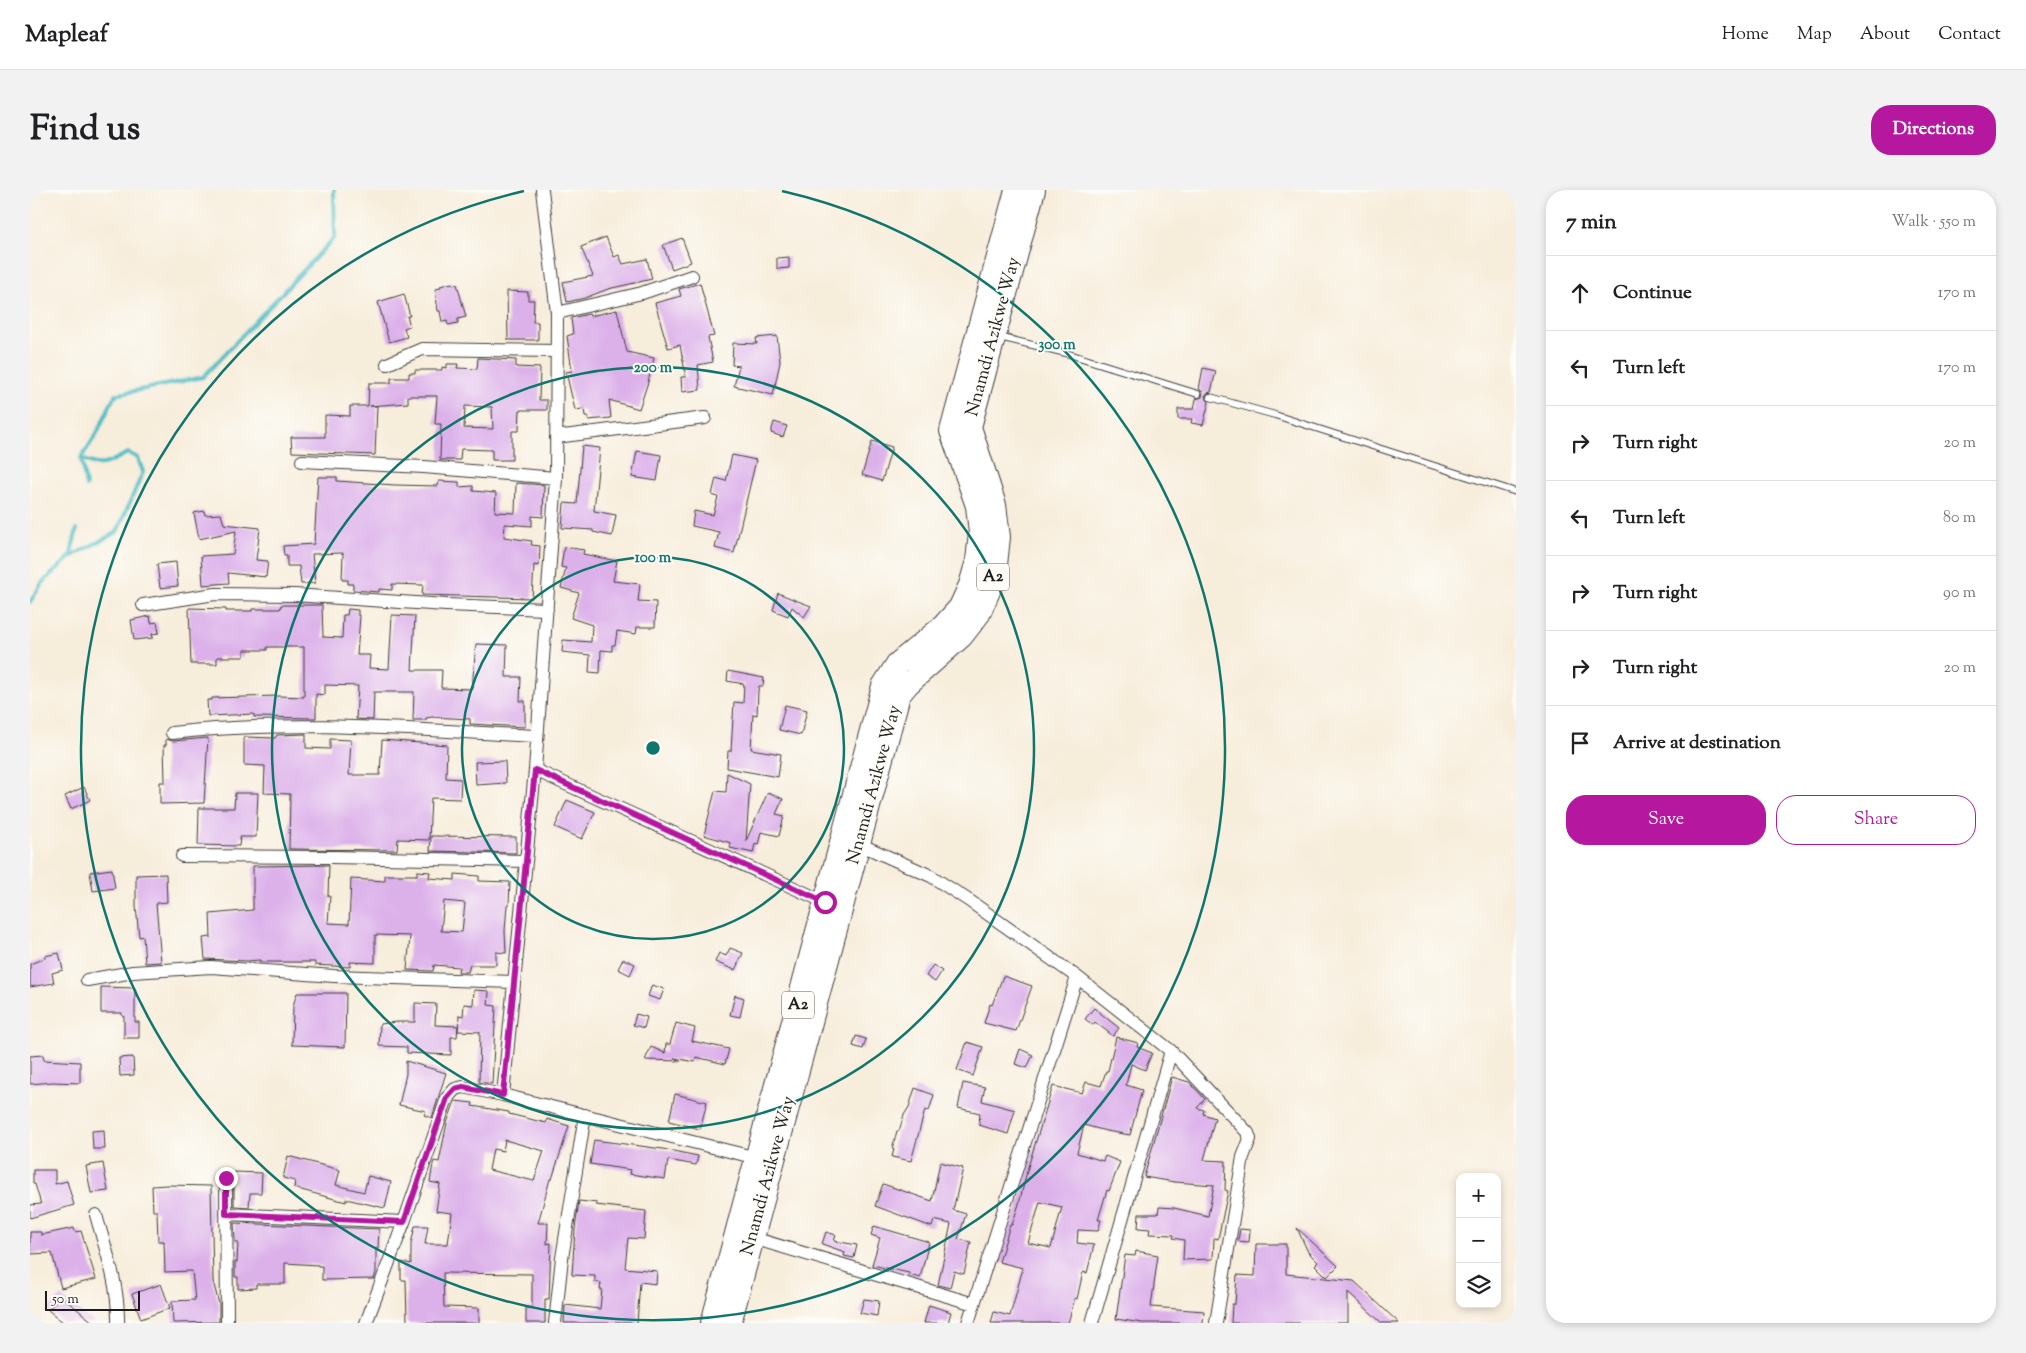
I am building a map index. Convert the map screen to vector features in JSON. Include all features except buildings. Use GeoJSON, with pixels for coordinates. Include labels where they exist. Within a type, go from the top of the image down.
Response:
{"type":"FeatureCollection","features":[{"type":"Feature","properties":{"kind":"highway","name":"Nnamdi Azikwe Way"},"geometry":{"type":"LineString","coordinates":[[712,1323],[883,686],[897,664],[942,626],[960,606],[970,585],[977,561],[980,533],[977,506],[952,431],[1016,190]]}},
{"type":"Feature","properties":{"kind":"highway","name":"Nnamdi Azikwe Way"},"geometry":{"type":"LineString","coordinates":[[730,1323],[899,695],[908,684],[962,636],[979,614],[989,591],[996,565],[999,537],[995,505],[970,427],[1034,190]]}},
{"type":"Feature","properties":{"kind":"street"},"geometry":{"type":"LineString","coordinates":[[503,1095],[535,770],[556,478],[557,313],[542,190]]}},
{"type":"Feature","properties":{"kind":"street"},"geometry":{"type":"LineString","coordinates":[[557,313],[642,293],[692,276]]}},
{"type":"Feature","properties":{"kind":"street"},"geometry":{"type":"LineString","coordinates":[[387,364],[422,349],[557,351]]}},
{"type":"Feature","properties":{"kind":"street"},"geometry":{"type":"LineString","coordinates":[[556,436],[705,418]]}},
{"type":"Feature","properties":{"kind":"street"},"geometry":{"type":"LineString","coordinates":[[302,461],[424,467],[556,478]]}},
{"type":"Feature","properties":{"kind":"street"},"geometry":{"type":"LineString","coordinates":[[143,605],[215,594],[294,595],[446,606],[547,609]]}},
{"type":"Feature","properties":{"kind":"street"},"geometry":{"type":"LineString","coordinates":[[172,733],[220,727],[325,726],[537,736]]}},
{"type":"Feature","properties":{"kind":"street"},"geometry":{"type":"LineString","coordinates":[[535,770],[825,902]]}},
{"type":"Feature","properties":{"kind":"street"},"geometry":{"type":"LineString","coordinates":[[859,844],[931,876],[1077,977],[1171,1051],[1248,1133],[1250,1139],[1243,1157],[1216,1323]]}},
{"type":"Feature","properties":{"kind":"street"},"geometry":{"type":"LineString","coordinates":[[182,856],[526,861]]}},
{"type":"Feature","properties":{"kind":"street"},"geometry":{"type":"LineString","coordinates":[[87,980],[133,972],[212,967],[334,976],[514,982]]}},
{"type":"Feature","properties":{"kind":"street"},"geometry":{"type":"LineString","coordinates":[[968,1323],[1077,977]]}},
{"type":"Feature","properties":{"kind":"street"},"geometry":{"type":"LineString","coordinates":[[1092,1323],[1171,1051]]}},
{"type":"Feature","properties":{"kind":"street"},"geometry":{"type":"LineString","coordinates":[[366,1323],[404,1222],[447,1098],[455,1089],[463,1087],[503,1095],[757,1158]]}},
{"type":"Feature","properties":{"kind":"street"},"geometry":{"type":"LineString","coordinates":[[555,1323],[562,1258],[585,1116]]}},
{"type":"Feature","properties":{"kind":"street"},"geometry":{"type":"LineString","coordinates":[[226,1178],[227,1323]]}},
{"type":"Feature","properties":{"kind":"street"},"geometry":{"type":"LineString","coordinates":[[226,1214],[404,1222]]}},
{"type":"Feature","properties":{"kind":"street"},"geometry":{"type":"LineString","coordinates":[[96,1215],[115,1280],[119,1306],[118,1323]]}},
{"type":"Feature","properties":{"kind":"street"},"geometry":{"type":"LineString","coordinates":[[753,1238],[974,1304]]}},
{"type":"Feature","properties":{"kind":"lane"},"geometry":{"type":"LineString","coordinates":[[995,336],[1066,353],[1198,394]]}},
{"type":"Feature","properties":{"kind":"lane"},"geometry":{"type":"LineString","coordinates":[[1210,397],[1275,415],[1516,492]]}},
{"type":"Feature","properties":{"kind":"waterway"},"geometry":{"type":"LineString","coordinates":[[86,486],[81,458],[96,435],[115,395],[203,377],[335,237],[334,190]]}},
{"type":"Feature","properties":{"kind":"waterway"},"geometry":{"type":"LineString","coordinates":[[70,557],[117,532],[143,472],[138,458],[128,453],[105,464],[95,464],[81,458]]}},
{"type":"Feature","properties":{"kind":"waterway"},"geometry":{"type":"LineString","coordinates":[[30,602],[42,583],[70,557],[77,529]]}},
{"type":"Feature","properties":{"kind":"route"},"geometry":{"type":"LineString","coordinates":[[226,1178],[226,1214],[404,1222],[447,1098],[455,1089],[463,1087],[503,1095],[535,770],[825,902]]}}]}
